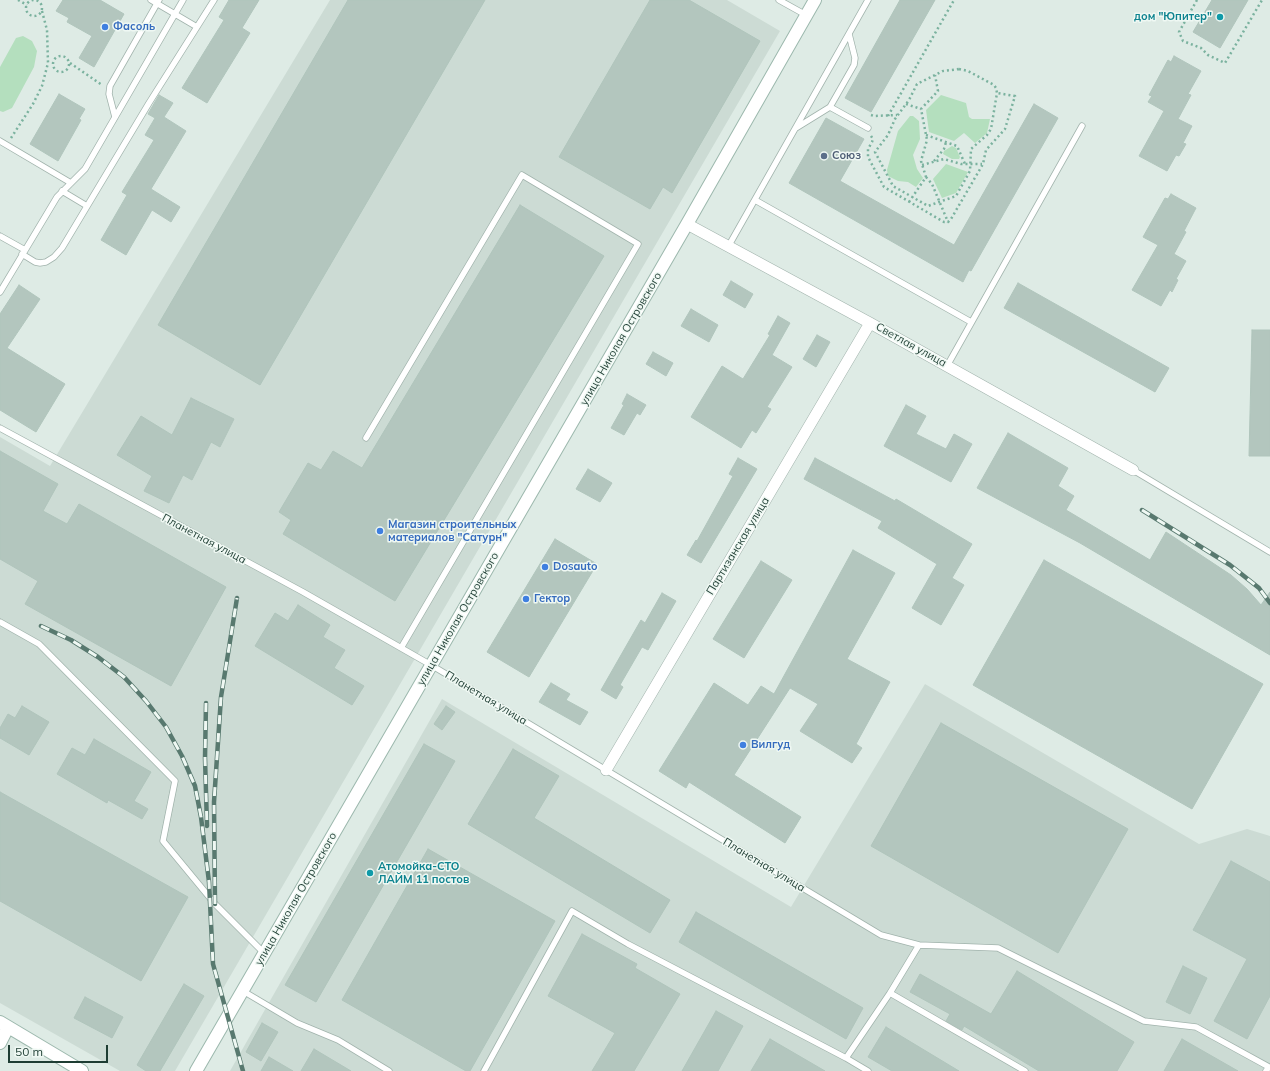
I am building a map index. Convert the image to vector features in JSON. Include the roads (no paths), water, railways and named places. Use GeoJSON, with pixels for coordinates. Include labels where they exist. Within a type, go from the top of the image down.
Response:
{"type":"FeatureCollection","features":[{"type":"Feature","properties":{"kind":"street","name":"улица Николая Островского"},"geometry":{"type":"LineString","coordinates":[[196,1071],[687,224],[815,0]]}},
{"type":"Feature","properties":{"kind":"street","name":"Светлая улица"},"geometry":{"type":"LineString","coordinates":[[687,224],[870,323],[1132,470]]}},
{"type":"Feature","properties":{"kind":"street","name":"Партизанская улица"},"geometry":{"type":"LineString","coordinates":[[606,770],[870,323]]}},
{"type":"Feature","properties":{"kind":"street"},"geometry":{"type":"LineString","coordinates":[[0,1043],[4,1024],[82,1071]]}},
{"type":"Feature","properties":{"kind":"lane"},"geometry":{"type":"LineString","coordinates":[[151,0],[158,2],[197,27]]}},
{"type":"Feature","properties":{"kind":"lane"},"geometry":{"type":"LineString","coordinates":[[0,292],[57,197],[85,169],[183,0]]}},
{"type":"Feature","properties":{"kind":"lane"},"geometry":{"type":"LineString","coordinates":[[0,236],[24,252],[35,262],[40,264],[54,257],[62,248],[214,0]]}},
{"type":"Feature","properties":{"kind":"lane"},"geometry":{"type":"LineString","coordinates":[[779,0],[806,15]]}},
{"type":"Feature","properties":{"kind":"lane"},"geometry":{"type":"LineString","coordinates":[[728,247],[868,0]]}},
{"type":"Feature","properties":{"kind":"lane"},"geometry":{"type":"LineString","coordinates":[[115,117],[108,90],[158,2]]}},
{"type":"Feature","properties":{"kind":"lane"},"geometry":{"type":"LineString","coordinates":[[796,128],[830,107],[856,62],[849,34]]}},
{"type":"Feature","properties":{"kind":"lane"},"geometry":{"type":"LineString","coordinates":[[830,107],[868,128]]}},
{"type":"Feature","properties":{"kind":"lane"},"geometry":{"type":"LineString","coordinates":[[947,366],[1082,126]]}},
{"type":"Feature","properties":{"kind":"lane"},"geometry":{"type":"LineString","coordinates":[[3,143],[71,183]]}},
{"type":"Feature","properties":{"kind":"lane"},"geometry":{"type":"LineString","coordinates":[[366,438],[522,175],[638,244],[401,648]]}},
{"type":"Feature","properties":{"kind":"lane"},"geometry":{"type":"LineString","coordinates":[[62,191],[87,206]]}},
{"type":"Feature","properties":{"kind":"lane"},"geometry":{"type":"LineString","coordinates":[[755,200],[971,322]]}},
{"type":"Feature","properties":{"kind":"lane","name":"Планетная улица"},"geometry":{"type":"LineString","coordinates":[[0,428],[303,592],[431,665],[881,935],[919,945],[998,948],[1144,1021],[1196,1027],[1269,1067],[1266,1071]]}},
{"type":"Feature","properties":{"kind":"lane"},"geometry":{"type":"LineString","coordinates":[[1132,470],[1270,552]]}},
{"type":"Feature","properties":{"kind":"lane"},"geometry":{"type":"LineString","coordinates":[[0,622],[39,644],[175,781],[163,841],[215,904],[265,953]]}},
{"type":"Feature","properties":{"kind":"lane"},"geometry":{"type":"LineString","coordinates":[[484,1071],[572,911],[628,944],[846,1058],[868,1071]]}},
{"type":"Feature","properties":{"kind":"lane"},"geometry":{"type":"LineString","coordinates":[[846,1058],[890,993],[919,945]]}},
{"type":"Feature","properties":{"kind":"lane"},"geometry":{"type":"LineString","coordinates":[[243,990],[297,1023],[338,1040],[389,1071]]}},
{"type":"Feature","properties":{"kind":"lane"},"geometry":{"type":"LineString","coordinates":[[890,993],[1025,1071]]}},
{"type":"Feature","properties":{"kind":"railway"},"geometry":{"type":"LineString","coordinates":[[1142,510],[1230,565],[1259,588],[1270,603]]}},
{"type":"Feature","properties":{"kind":"railway"},"geometry":{"type":"LineString","coordinates":[[215,904],[214,802],[221,697],[237,598]]}},
{"type":"Feature","properties":{"kind":"railway"},"geometry":{"type":"LineString","coordinates":[[41,626],[71,640],[98,657],[124,677],[146,701],[166,727],[182,756],[195,786],[201,817],[209,882],[213,964],[243,1071]]}},
{"type":"Feature","properties":{"kind":"railway"},"geometry":{"type":"LineString","coordinates":[[206,703],[205,758],[207,826]]}},
{"type":"Feature","properties":{"kind":"place","name":"дом \"Юпитер\""},"geometry":{"type":"Point","coordinates":[1220,17]}},
{"type":"Feature","properties":{"kind":"place","name":"Фасоль"},"geometry":{"type":"Point","coordinates":[105,27]}},
{"type":"Feature","properties":{"kind":"place","name":"Союз"},"geometry":{"type":"Point","coordinates":[824,156]}},
{"type":"Feature","properties":{"kind":"place","name":"Магазин строительных материалов \"Сатурн\""},"geometry":{"type":"Point","coordinates":[380,531]}},
{"type":"Feature","properties":{"kind":"place","name":"Dosauto"},"geometry":{"type":"Point","coordinates":[545,567]}},
{"type":"Feature","properties":{"kind":"place","name":"Гектор"},"geometry":{"type":"Point","coordinates":[526,599]}},
{"type":"Feature","properties":{"kind":"place","name":"Вилгуд"},"geometry":{"type":"Point","coordinates":[743,745]}},
{"type":"Feature","properties":{"kind":"place","name":"Атомойка-СТО ЛАЙМ 11 постов"},"geometry":{"type":"Point","coordinates":[370,873]}}]}
